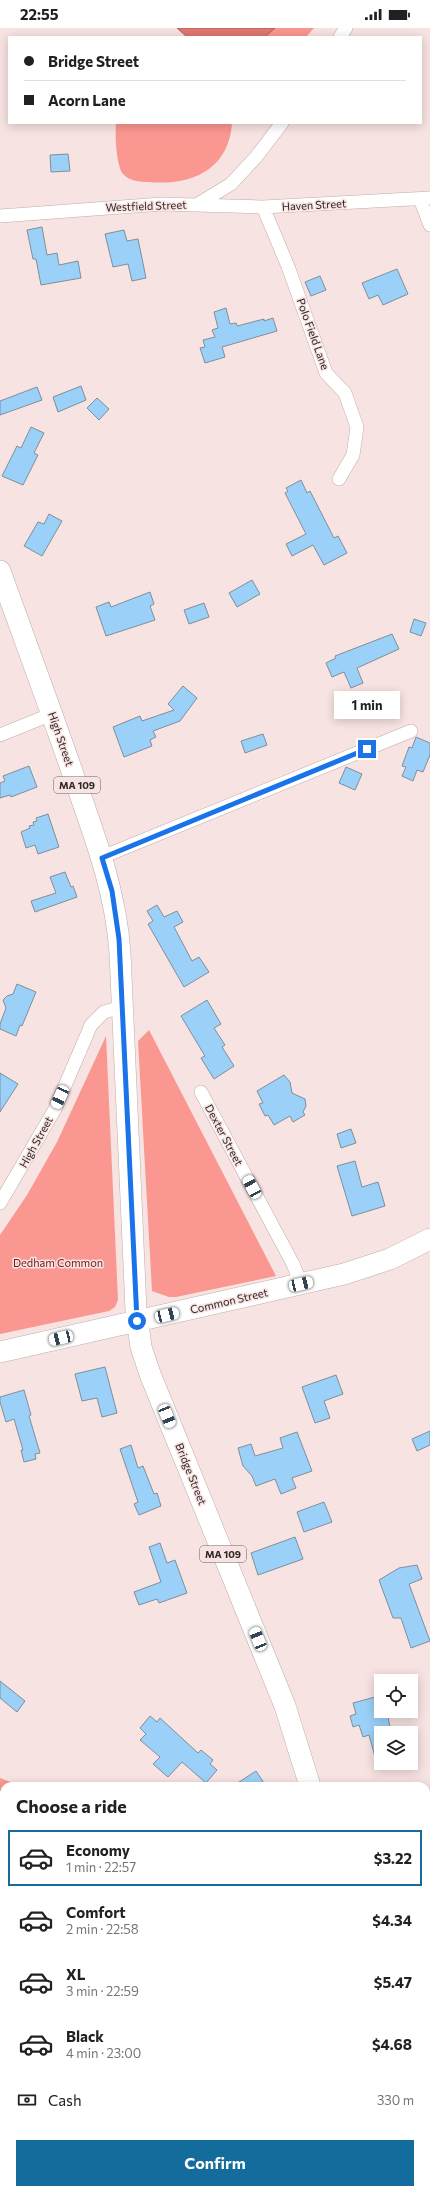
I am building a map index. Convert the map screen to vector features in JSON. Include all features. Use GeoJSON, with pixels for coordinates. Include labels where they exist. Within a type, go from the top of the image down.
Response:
{"type":"FeatureCollection","features":[{"type":"Feature","properties":{"kind":"main road","name":"High Street"},"geometry":{"type":"LineString","coordinates":[[0,571],[52,714],[112,891],[117,919],[122,1007]]}},
{"type":"Feature","properties":{"kind":"main road","name":"Bridge Street"},"geometry":{"type":"LineString","coordinates":[[122,1007],[137,1321],[141,1347],[150,1374],[285,1706],[309,1782]]}},
{"type":"Feature","properties":{"kind":"main road","name":"Common Street"},"geometry":{"type":"LineString","coordinates":[[0,1352],[301,1284],[376,1264],[403,1253],[430,1239]]}},
{"type":"Feature","properties":{"kind":"street","name":"Westfield Street"},"geometry":{"type":"LineString","coordinates":[[0,216],[162,204],[198,204],[231,184],[256,157],[281,124]]}},
{"type":"Feature","properties":{"kind":"street","name":"Haven Street"},"geometry":{"type":"LineString","coordinates":[[198,204],[263,208],[425,198]]}},
{"type":"Feature","properties":{"kind":"street"},"geometry":{"type":"LineString","coordinates":[[425,198],[430,225]]}},
{"type":"Feature","properties":{"kind":"street","name":"Polo Field Lane"},"geometry":{"type":"LineString","coordinates":[[263,208],[289,269],[326,373],[345,393],[357,427],[353,455],[339,479]]}},
{"type":"Feature","properties":{"kind":"street"},"geometry":{"type":"LineString","coordinates":[[0,735],[52,714]]}},
{"type":"Feature","properties":{"kind":"street"},"geometry":{"type":"LineString","coordinates":[[102,858],[411,731]]}},
{"type":"Feature","properties":{"kind":"street","name":"High Street"},"geometry":{"type":"LineString","coordinates":[[0,1203],[55,1108],[91,1025],[104,1012],[122,1007]]}},
{"type":"Feature","properties":{"kind":"street","name":"Dexter Street"},"geometry":{"type":"LineString","coordinates":[[201,1092],[293,1264],[301,1284]]}},
{"type":"Feature","properties":{"kind":"green space"},"geometry":{"type":"Polygon","coordinates":[[[275,28],[314,28],[307,36],[266,36],[275,28]]]}},
{"type":"Feature","properties":{"kind":"green space"},"geometry":{"type":"Polygon","coordinates":[[[116,124],[232,124],[224,153],[215,163],[205,172],[179,181],[165,183],[142,182],[128,178],[123,174],[119,164],[116,142],[116,124]]]}},
{"type":"Feature","properties":{"kind":"green space"},"geometry":{"type":"Polygon","coordinates":[[[149,1030],[276,1276],[176,1297],[169,1297],[152,1291],[138,1041],[149,1030]]]}},
{"type":"Feature","properties":{"kind":"green space","name":"Dedham Common"},"geometry":{"type":"Polygon","coordinates":[[[106,1036],[118,1300],[115,1307],[109,1311],[0,1334],[0,1235],[27,1195],[57,1142],[106,1036]]]}},
{"type":"Feature","properties":{"kind":"green space"},"geometry":{"type":"Polygon","coordinates":[[[0,1778],[11,1782],[0,1782],[0,1778]]]}},
{"type":"Feature","properties":{"kind":"shaded area"},"geometry":{"type":"Polygon","coordinates":[[[177,28],[275,28],[266,36],[186,36],[177,28]]]}},
{"type":"Feature","properties":{"kind":"building"},"geometry":{"type":"Polygon","coordinates":[[[68,154],[70,171],[51,172],[50,155],[68,154]]]}},
{"type":"Feature","properties":{"kind":"building"},"geometry":{"type":"Polygon","coordinates":[[[42,227],[47,255],[57,253],[59,265],[78,261],[81,278],[41,285],[36,259],[33,259],[27,230],[42,227]]]}},
{"type":"Feature","properties":{"kind":"building"},"geometry":{"type":"Polygon","coordinates":[[[124,230],[127,241],[138,239],[146,278],[132,281],[128,264],[113,267],[105,234],[124,230]]]}},
{"type":"Feature","properties":{"kind":"building"},"geometry":{"type":"Polygon","coordinates":[[[397,269],[408,294],[383,305],[378,295],[369,299],[362,283],[397,269]]]}},
{"type":"Feature","properties":{"kind":"building"},"geometry":{"type":"Polygon","coordinates":[[[320,276],[326,290],[311,296],[305,282],[320,276]]]}},
{"type":"Feature","properties":{"kind":"building"},"geometry":{"type":"Polygon","coordinates":[[[226,308],[230,324],[236,323],[237,326],[273,318],[277,331],[222,347],[225,357],[205,363],[200,348],[205,347],[203,340],[215,337],[212,330],[218,328],[214,312],[226,308]]]}},
{"type":"Feature","properties":{"kind":"building"},"geometry":{"type":"Polygon","coordinates":[[[81,386],[86,400],[58,412],[53,397],[81,386]]]}},
{"type":"Feature","properties":{"kind":"building"},"geometry":{"type":"Polygon","coordinates":[[[37,387],[42,400],[0,415],[0,401],[37,387]]]}},
{"type":"Feature","properties":{"kind":"building"},"geometry":{"type":"Polygon","coordinates":[[[97,398],[109,409],[99,420],[87,408],[97,398]]]}},
{"type":"Feature","properties":{"kind":"building"},"geometry":{"type":"Polygon","coordinates":[[[31,427],[44,433],[34,453],[38,455],[23,485],[2,476],[17,446],[21,448],[31,427]]]}},
{"type":"Feature","properties":{"kind":"building"},"geometry":{"type":"Polygon","coordinates":[[[301,480],[307,493],[310,491],[334,538],[338,536],[347,553],[324,565],[313,545],[292,556],[286,544],[306,534],[285,493],[288,491],[286,488],[301,480]]]}},
{"type":"Feature","properties":{"kind":"building"},"geometry":{"type":"Polygon","coordinates":[[[49,514],[62,521],[42,556],[24,546],[38,522],[44,524],[49,514]]]}},
{"type":"Feature","properties":{"kind":"building"},"geometry":{"type":"Polygon","coordinates":[[[252,580],[260,594],[237,607],[229,593],[252,580]]]}},
{"type":"Feature","properties":{"kind":"building"},"geometry":{"type":"Polygon","coordinates":[[[150,592],[154,604],[150,606],[155,620],[106,636],[96,607],[109,602],[111,607],[150,592]]]}},
{"type":"Feature","properties":{"kind":"building"},"geometry":{"type":"Polygon","coordinates":[[[204,603],[209,617],[189,624],[184,610],[204,603]]]}},
{"type":"Feature","properties":{"kind":"building"},"geometry":{"type":"Polygon","coordinates":[[[414,619],[426,623],[421,636],[410,632],[414,619]]]}},
{"type":"Feature","properties":{"kind":"building"},"geometry":{"type":"Polygon","coordinates":[[[392,634],[399,649],[357,668],[363,683],[351,688],[344,672],[332,677],[326,663],[336,658],[335,656],[392,634]]]}},
{"type":"Feature","properties":{"kind":"building"},"geometry":{"type":"Polygon","coordinates":[[[183,686],[197,698],[180,721],[153,731],[156,737],[150,740],[152,746],[124,757],[113,727],[140,716],[142,721],[174,710],[168,704],[183,686]]]}},
{"type":"Feature","properties":{"kind":"building"},"geometry":{"type":"Polygon","coordinates":[[[263,734],[267,745],[245,753],[241,741],[263,734]]]}},
{"type":"Feature","properties":{"kind":"building"},"geometry":{"type":"Polygon","coordinates":[[[416,737],[430,743],[430,755],[423,772],[417,770],[413,781],[402,776],[406,767],[402,766],[409,747],[412,748],[416,737]]]}},
{"type":"Feature","properties":{"kind":"building"},"geometry":{"type":"Polygon","coordinates":[[[29,766],[37,787],[11,797],[10,795],[0,798],[0,783],[5,781],[3,776],[29,766]]]}},
{"type":"Feature","properties":{"kind":"building"},"geometry":{"type":"Polygon","coordinates":[[[346,767],[362,774],[355,790],[339,783],[346,767]]]}},
{"type":"Feature","properties":{"kind":"building"},"geometry":{"type":"Polygon","coordinates":[[[48,814],[59,847],[38,854],[35,845],[26,848],[21,832],[30,828],[29,826],[34,825],[33,822],[37,821],[36,818],[48,814]]]}},
{"type":"Feature","properties":{"kind":"building"},"geometry":{"type":"Polygon","coordinates":[[[65,872],[77,897],[35,912],[31,901],[56,893],[50,877],[65,872]]]}},
{"type":"Feature","properties":{"kind":"building"},"geometry":{"type":"Polygon","coordinates":[[[157,905],[164,917],[177,911],[183,922],[174,927],[192,961],[199,957],[209,972],[184,987],[148,924],[153,921],[147,911],[157,905]]]}},
{"type":"Feature","properties":{"kind":"building"},"geometry":{"type":"Polygon","coordinates":[[[17,984],[36,992],[22,1026],[20,1025],[16,1036],[0,1029],[0,1024],[6,1008],[3,1000],[7,996],[13,994],[17,984]]]}},
{"type":"Feature","properties":{"kind":"building"},"geometry":{"type":"Polygon","coordinates":[[[207,1000],[221,1024],[214,1028],[225,1045],[222,1047],[234,1066],[214,1079],[201,1058],[205,1056],[181,1016],[207,1000]]]}},
{"type":"Feature","properties":{"kind":"building"},"geometry":{"type":"Polygon","coordinates":[[[0,1073],[18,1084],[0,1112],[0,1073]]]}},
{"type":"Feature","properties":{"kind":"building"},"geometry":{"type":"Polygon","coordinates":[[[284,1075],[290,1082],[292,1093],[305,1099],[306,1106],[303,1112],[305,1115],[293,1122],[290,1116],[274,1125],[268,1115],[265,1116],[259,1104],[263,1103],[257,1091],[284,1075]]]}},
{"type":"Feature","properties":{"kind":"building"},"geometry":{"type":"Polygon","coordinates":[[[351,1129],[356,1143],[341,1148],[337,1134],[351,1129]]]}},
{"type":"Feature","properties":{"kind":"building"},"geometry":{"type":"Polygon","coordinates":[[[355,1161],[362,1187],[378,1182],[385,1206],[352,1216],[337,1166],[355,1161]]]}},
{"type":"Feature","properties":{"kind":"building"},"geometry":{"type":"Polygon","coordinates":[[[105,1367],[117,1413],[102,1417],[97,1398],[82,1401],[75,1374],[105,1367]]]}},
{"type":"Feature","properties":{"kind":"building"},"geometry":{"type":"Polygon","coordinates":[[[336,1375],[343,1394],[324,1401],[330,1418],[315,1423],[302,1387],[336,1375]]]}},
{"type":"Feature","properties":{"kind":"building"},"geometry":{"type":"Polygon","coordinates":[[[24,1390],[31,1415],[29,1416],[40,1453],[35,1454],[36,1459],[24,1462],[21,1450],[23,1450],[14,1419],[6,1422],[0,1397],[24,1390]]]}},
{"type":"Feature","properties":{"kind":"building"},"geometry":{"type":"Polygon","coordinates":[[[430,1431],[430,1445],[417,1451],[412,1439],[430,1431]]]}},
{"type":"Feature","properties":{"kind":"building"},"geometry":{"type":"Polygon","coordinates":[[[297,1432],[312,1471],[292,1478],[296,1488],[281,1494],[275,1479],[256,1486],[252,1476],[243,1466],[238,1448],[251,1444],[255,1456],[283,1448],[280,1438],[297,1432]]]}},
{"type":"Feature","properties":{"kind":"building"},"geometry":{"type":"Polygon","coordinates":[[[131,1445],[138,1468],[143,1466],[154,1494],[157,1493],[161,1506],[139,1515],[134,1504],[138,1502],[120,1449],[131,1445]]]}},
{"type":"Feature","properties":{"kind":"building"},"geometry":{"type":"Polygon","coordinates":[[[324,1502],[332,1522],[304,1532],[297,1512],[324,1502]]]}},
{"type":"Feature","properties":{"kind":"building"},"geometry":{"type":"Polygon","coordinates":[[[295,1537],[303,1559],[258,1575],[251,1553],[295,1537]]]}},
{"type":"Feature","properties":{"kind":"building"},"geometry":{"type":"Polygon","coordinates":[[[160,1543],[167,1563],[175,1560],[187,1593],[159,1603],[157,1599],[139,1605],[134,1592],[161,1582],[149,1547],[160,1543]]]}},
{"type":"Feature","properties":{"kind":"building"},"geometry":{"type":"Polygon","coordinates":[[[417,1565],[422,1579],[409,1584],[430,1641],[411,1648],[401,1618],[393,1618],[379,1580],[399,1568],[417,1565]]]}},
{"type":"Feature","properties":{"kind":"building"},"geometry":{"type":"Polygon","coordinates":[[[0,1681],[25,1701],[17,1712],[0,1698],[0,1681]]]}},
{"type":"Feature","properties":{"kind":"building"},"geometry":{"type":"Polygon","coordinates":[[[374,1697],[374,1718],[388,1718],[390,1726],[374,1726],[374,1753],[369,1735],[363,1737],[359,1725],[353,1727],[350,1716],[356,1714],[353,1703],[374,1697]]]}},
{"type":"Feature","properties":{"kind":"building"},"geometry":{"type":"Polygon","coordinates":[[[150,1716],[157,1722],[160,1718],[198,1753],[201,1750],[213,1760],[210,1764],[217,1770],[207,1782],[205,1782],[182,1762],[168,1777],[153,1764],[160,1757],[140,1740],[146,1734],[140,1728],[150,1716]]]}},
{"type":"Feature","properties":{"kind":"building"},"geometry":{"type":"Polygon","coordinates":[[[256,1771],[263,1782],[239,1782],[256,1771]]]}},
{"type":"Feature","properties":{"kind":"route"},"geometry":{"type":"LineString","coordinates":[[137,1321],[134,1287],[119,939],[112,891],[102,858],[367,749]]}}]}
